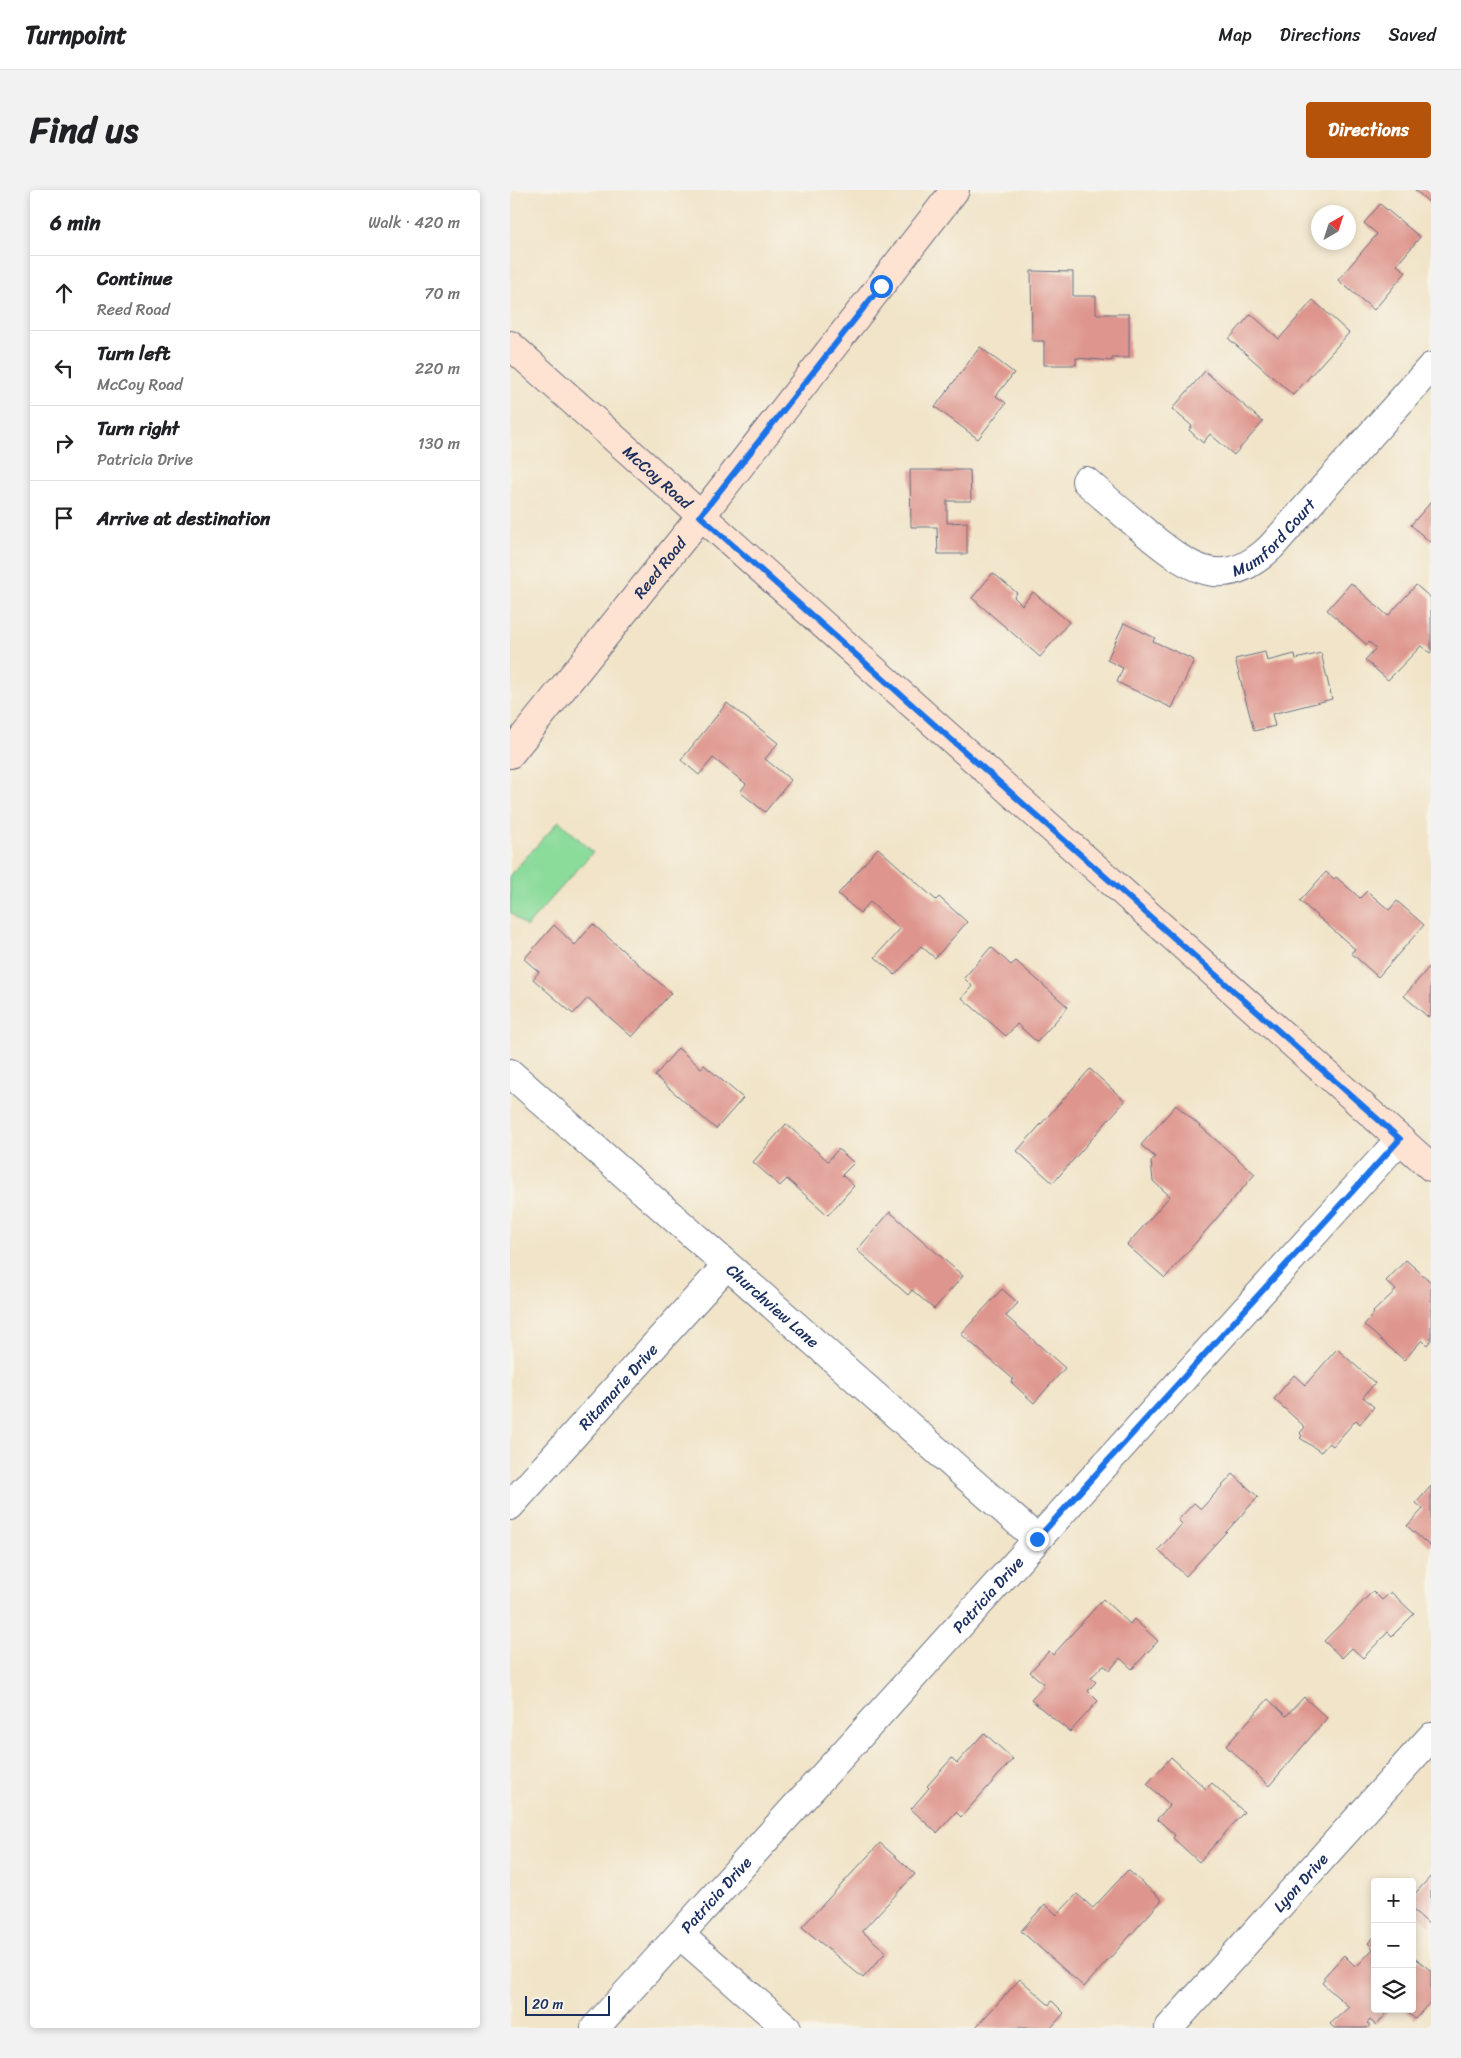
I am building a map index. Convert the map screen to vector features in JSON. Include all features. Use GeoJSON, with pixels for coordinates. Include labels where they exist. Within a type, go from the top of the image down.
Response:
{"type":"FeatureCollection","features":[{"type":"Feature","properties":{"kind":"main road","name":"Reed Road"},"geometry":{"type":"LineString","coordinates":[[510,754],[700,516],[955,190]]}},
{"type":"Feature","properties":{"kind":"main road","name":"McCoy Road"},"geometry":{"type":"LineString","coordinates":[[510,345],[1431,1167]]}},
{"type":"Feature","properties":{"kind":"street","name":"Mumford Court"},"geometry":{"type":"LineString","coordinates":[[1086,480],[1122,513],[1186,564],[1204,572],[1222,573],[1241,570],[1258,559],[1271,547],[1431,367]]}},
{"type":"Feature","properties":{"kind":"street","name":"Churchview Lane"},"geometry":{"type":"LineString","coordinates":[[510,1073],[1037,1539]]}},
{"type":"Feature","properties":{"kind":"street","name":"Patricia Drive"},"geometry":{"type":"LineString","coordinates":[[595,2028],[1400,1139]]}},
{"type":"Feature","properties":{"kind":"street","name":"Ritamarie Drive"},"geometry":{"type":"LineString","coordinates":[[510,1506],[726,1266]]}},
{"type":"Feature","properties":{"kind":"street","name":"Lyon Drive"},"geometry":{"type":"LineString","coordinates":[[1169,2028],[1431,1737]]}},
{"type":"Feature","properties":{"kind":"street"},"geometry":{"type":"LineString","coordinates":[[680,1935],[787,2028]]}},
{"type":"Feature","properties":{"kind":"green space"},"geometry":{"type":"Polygon","coordinates":[[[559,821],[593,852],[526,927],[510,912],[510,875],[559,821]]]}},
{"type":"Feature","properties":{"kind":"building"},"geometry":{"type":"Polygon","coordinates":[[[1415,190],[1431,190],[1431,204],[1415,190]]]}},
{"type":"Feature","properties":{"kind":"building"},"geometry":{"type":"Polygon","coordinates":[[[1380,204],[1420,237],[1397,265],[1406,272],[1374,310],[1338,280],[1377,234],[1364,223],[1380,204]]]}},
{"type":"Feature","properties":{"kind":"building"},"geometry":{"type":"Polygon","coordinates":[[[1031,271],[1073,272],[1073,296],[1096,296],[1096,314],[1129,314],[1129,358],[1112,358],[1112,361],[1076,358],[1076,365],[1044,365],[1044,341],[1032,341],[1031,271]]]}},
{"type":"Feature","properties":{"kind":"building"},"geometry":{"type":"Polygon","coordinates":[[[1313,300],[1349,333],[1293,395],[1229,339],[1251,314],[1279,339],[1313,300]]]}},
{"type":"Feature","properties":{"kind":"building"},"geometry":{"type":"Polygon","coordinates":[[[980,347],[1014,373],[996,396],[1006,403],[978,439],[935,407],[980,347]]]}},
{"type":"Feature","properties":{"kind":"building"},"geometry":{"type":"Polygon","coordinates":[[[1205,371],[1263,422],[1234,455],[1210,434],[1203,443],[1189,430],[1192,426],[1172,409],[1205,371]]]}},
{"type":"Feature","properties":{"kind":"building"},"geometry":{"type":"Polygon","coordinates":[[[910,470],[970,470],[971,501],[947,501],[947,523],[967,522],[967,554],[938,554],[937,527],[911,527],[910,470]]]}},
{"type":"Feature","properties":{"kind":"building"},"geometry":{"type":"Polygon","coordinates":[[[1431,502],[1431,543],[1411,525],[1431,502]]]}},
{"type":"Feature","properties":{"kind":"building"},"geometry":{"type":"Polygon","coordinates":[[[993,573],[1017,593],[1014,597],[1022,605],[1033,592],[1069,622],[1040,657],[972,598],[993,573]]]}},
{"type":"Feature","properties":{"kind":"building"},"geometry":{"type":"Polygon","coordinates":[[[1351,583],[1388,616],[1416,585],[1431,598],[1431,652],[1421,646],[1388,680],[1365,660],[1376,648],[1369,642],[1367,645],[1327,610],[1351,583]]]}},
{"type":"Feature","properties":{"kind":"building"},"geometry":{"type":"Polygon","coordinates":[[[1124,623],[1155,638],[1153,641],[1194,660],[1172,708],[1117,682],[1123,668],[1107,660],[1124,623]]]}},
{"type":"Feature","properties":{"kind":"building"},"geometry":{"type":"Polygon","coordinates":[[[1265,652],[1267,661],[1295,654],[1296,659],[1321,653],[1332,699],[1272,714],[1275,726],[1254,731],[1235,659],[1265,652]]]}},
{"type":"Feature","properties":{"kind":"building"},"geometry":{"type":"Polygon","coordinates":[[[727,703],[778,743],[765,759],[791,780],[765,812],[740,792],[746,784],[713,758],[699,775],[681,760],[727,703]]]}},
{"type":"Feature","properties":{"kind":"building"},"geometry":{"type":"Polygon","coordinates":[[[878,848],[936,900],[939,897],[967,922],[935,958],[921,946],[895,975],[875,957],[900,929],[870,902],[860,913],[838,894],[878,848]]]}},
{"type":"Feature","properties":{"kind":"building"},"geometry":{"type":"Polygon","coordinates":[[[1326,872],[1334,879],[1336,877],[1360,898],[1367,891],[1389,910],[1397,901],[1424,925],[1378,977],[1351,953],[1355,949],[1300,901],[1326,872]]]}},
{"type":"Feature","properties":{"kind":"building"},"geometry":{"type":"Polygon","coordinates":[[[593,924],[671,993],[632,1037],[588,998],[573,1014],[533,979],[539,972],[524,959],[554,925],[575,945],[593,924]]]}},
{"type":"Feature","properties":{"kind":"building"},"geometry":{"type":"Polygon","coordinates":[[[991,947],[1011,965],[1016,961],[1068,1007],[1037,1042],[1017,1024],[1006,1036],[962,998],[972,986],[964,978],[991,947]]]}},
{"type":"Feature","properties":{"kind":"building"},"geometry":{"type":"Polygon","coordinates":[[[1431,965],[1431,1013],[1428,1017],[1404,996],[1431,965]]]}},
{"type":"Feature","properties":{"kind":"building"},"geometry":{"type":"Polygon","coordinates":[[[678,1048],[701,1068],[704,1065],[743,1098],[716,1129],[655,1076],[678,1048]]]}},
{"type":"Feature","properties":{"kind":"building"},"geometry":{"type":"Polygon","coordinates":[[[1090,1069],[1125,1101],[1053,1183],[1017,1151],[1090,1069]]]}},
{"type":"Feature","properties":{"kind":"building"},"geometry":{"type":"Polygon","coordinates":[[[1176,1105],[1255,1174],[1165,1278],[1127,1245],[1170,1196],[1153,1181],[1151,1162],[1155,1157],[1141,1145],[1176,1105]]]}},
{"type":"Feature","properties":{"kind":"building"},"geometry":{"type":"Polygon","coordinates":[[[786,1124],[828,1161],[838,1149],[854,1163],[842,1175],[854,1186],[828,1215],[787,1179],[780,1186],[753,1162],[786,1124]]]}},
{"type":"Feature","properties":{"kind":"building"},"geometry":{"type":"Polygon","coordinates":[[[890,1212],[963,1276],[934,1309],[912,1290],[908,1295],[857,1250],[890,1212]]]}},
{"type":"Feature","properties":{"kind":"building"},"geometry":{"type":"Polygon","coordinates":[[[1406,1260],[1431,1282],[1431,1340],[1427,1345],[1422,1340],[1404,1360],[1364,1325],[1373,1312],[1396,1290],[1386,1281],[1406,1260]]]}},
{"type":"Feature","properties":{"kind":"building"},"geometry":{"type":"Polygon","coordinates":[[[1002,1289],[1018,1303],[1006,1316],[1065,1368],[1034,1403],[1011,1382],[1013,1379],[961,1334],[1002,1289]]]}},
{"type":"Feature","properties":{"kind":"building"},"geometry":{"type":"Polygon","coordinates":[[[1337,1349],[1375,1383],[1363,1397],[1374,1407],[1360,1424],[1356,1420],[1333,1446],[1329,1443],[1321,1452],[1300,1438],[1302,1436],[1300,1433],[1305,1427],[1274,1399],[1294,1375],[1305,1385],[1337,1349]]]}},
{"type":"Feature","properties":{"kind":"building"},"geometry":{"type":"Polygon","coordinates":[[[1233,1474],[1258,1497],[1186,1576],[1158,1550],[1182,1524],[1178,1520],[1194,1503],[1201,1509],[1233,1474]]]}},
{"type":"Feature","properties":{"kind":"building"},"geometry":{"type":"Polygon","coordinates":[[[1431,1486],[1431,1547],[1407,1526],[1423,1509],[1416,1503],[1431,1486]]]}},
{"type":"Feature","properties":{"kind":"building"},"geometry":{"type":"Polygon","coordinates":[[[1373,1591],[1382,1600],[1391,1592],[1414,1614],[1392,1636],[1388,1632],[1363,1658],[1352,1648],[1342,1658],[1324,1641],[1373,1591]]]}},
{"type":"Feature","properties":{"kind":"building"},"geometry":{"type":"Polygon","coordinates":[[[1103,1599],[1130,1624],[1134,1619],[1158,1641],[1132,1669],[1120,1658],[1110,1670],[1103,1665],[1091,1678],[1096,1682],[1088,1691],[1098,1701],[1070,1732],[1031,1700],[1045,1685],[1030,1672],[1049,1651],[1053,1655],[1103,1599]]]}},
{"type":"Feature","properties":{"kind":"building"},"geometry":{"type":"Polygon","coordinates":[[[1304,1697],[1327,1718],[1269,1786],[1226,1746],[1268,1699],[1286,1716],[1304,1697]]]}},
{"type":"Feature","properties":{"kind":"building"},"geometry":{"type":"Polygon","coordinates":[[[984,1733],[1013,1759],[961,1817],[956,1812],[937,1833],[911,1809],[929,1788],[927,1786],[952,1758],[957,1763],[984,1733]]]}},
{"type":"Feature","properties":{"kind":"building"},"geometry":{"type":"Polygon","coordinates":[[[1171,1757],[1206,1789],[1212,1783],[1244,1812],[1199,1862],[1173,1838],[1175,1835],[1157,1819],[1170,1805],[1147,1784],[1171,1757]]]}},
{"type":"Feature","properties":{"kind":"building"},"geometry":{"type":"Polygon","coordinates":[[[880,1843],[915,1874],[862,1931],[886,1952],[863,1978],[802,1927],[880,1843]]]}},
{"type":"Feature","properties":{"kind":"building"},"geometry":{"type":"Polygon","coordinates":[[[1128,1870],[1162,1900],[1084,1987],[1021,1931],[1045,1904],[1057,1915],[1077,1894],[1093,1908],[1128,1870]]]}},
{"type":"Feature","properties":{"kind":"building"},"geometry":{"type":"Polygon","coordinates":[[[1431,1876],[1431,1926],[1416,1913],[1416,1893],[1431,1876]]]}},
{"type":"Feature","properties":{"kind":"building"},"geometry":{"type":"Polygon","coordinates":[[[1371,1951],[1371,2013],[1387,2013],[1376,2025],[1370,2020],[1367,2023],[1370,2025],[1367,2028],[1334,2028],[1330,2024],[1349,2007],[1322,1983],[1325,1979],[1323,1978],[1344,1955],[1356,1967],[1371,1951]]]}},
{"type":"Feature","properties":{"kind":"building"},"geometry":{"type":"Polygon","coordinates":[[[1416,1958],[1431,1971],[1431,2001],[1415,2019],[1408,2013],[1416,2013],[1416,1958]]]}},
{"type":"Feature","properties":{"kind":"building"},"geometry":{"type":"Polygon","coordinates":[[[1020,1979],[1049,2005],[1052,2001],[1064,2013],[1051,2028],[975,2028],[1020,1979]]]}},
{"type":"Feature","properties":{"kind":"route"},"geometry":{"type":"LineString","coordinates":[[881,286],[700,516],[1400,1139],[1037,1539]]}}]}
